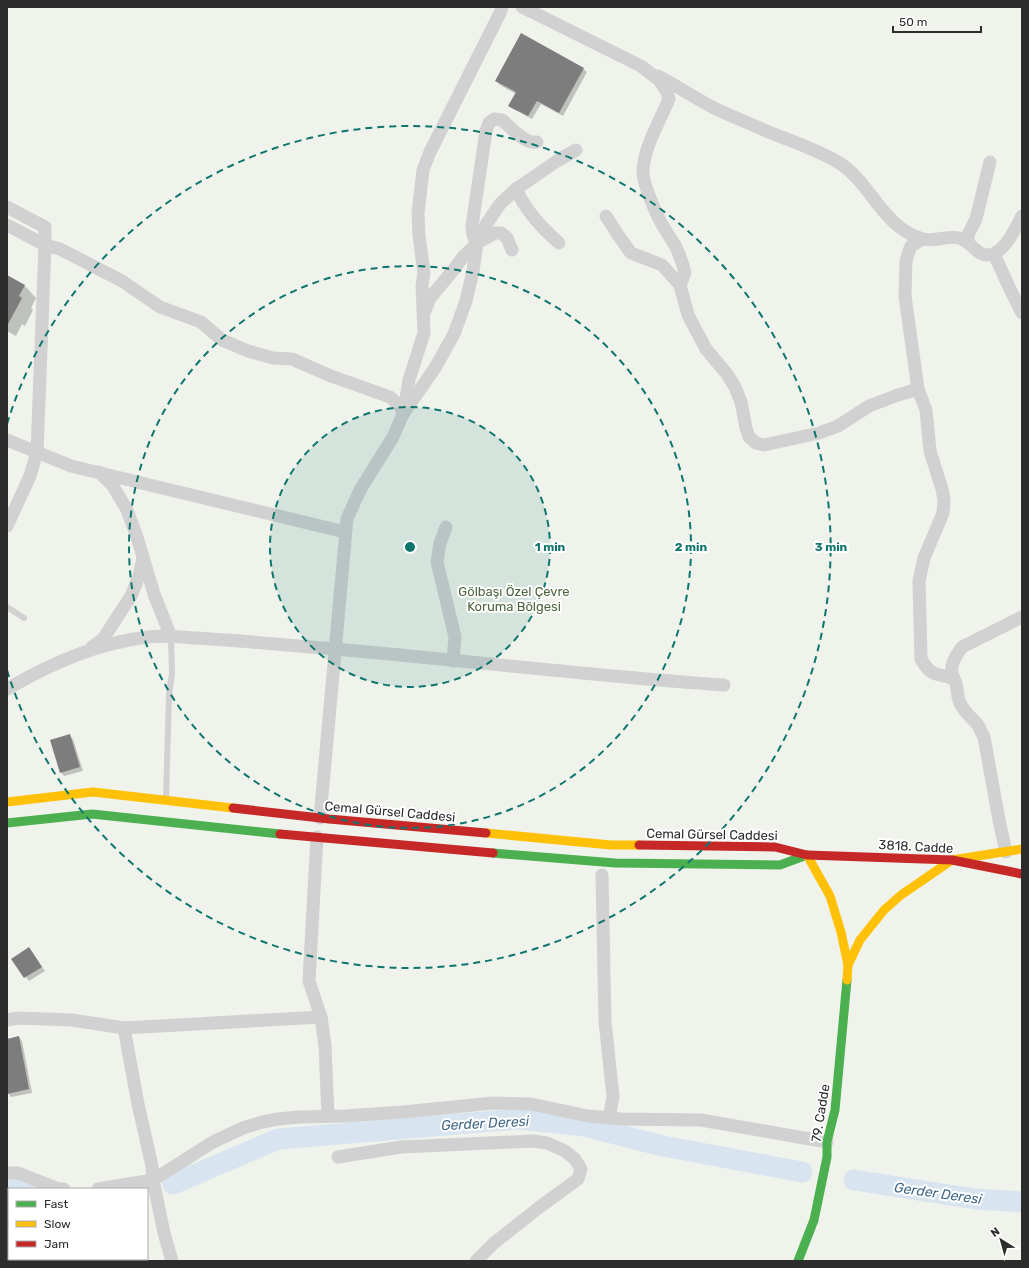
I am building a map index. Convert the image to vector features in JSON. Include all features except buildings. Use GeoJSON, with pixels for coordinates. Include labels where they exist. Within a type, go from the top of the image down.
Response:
{"type":"FeatureCollection","features":[{"type":"Feature","properties":{"kind":"street"},"geometry":{"type":"LineString","coordinates":[[403,414],[409,380],[424,333],[422,285],[424,273],[418,220],[423,170],[430,152],[502,7]]}},
{"type":"Feature","properties":{"kind":"street"},"geometry":{"type":"LineString","coordinates":[[522,7],[641,66],[713,108],[769,132],[807,146],[842,165],[860,180],[889,218],[906,231],[923,239],[960,238],[982,254],[994,254],[1001,250],[1010,238],[1022,216]]}},
{"type":"Feature","properties":{"kind":"street"},"geometry":{"type":"LineString","coordinates":[[641,66],[660,80],[669,99],[655,130],[642,173],[663,226],[681,258],[685,273],[680,285]]}},
{"type":"Feature","properties":{"kind":"street"},"geometry":{"type":"LineString","coordinates":[[477,243],[473,235],[472,226],[486,131],[489,123],[494,119],[502,120],[516,133],[527,140],[533,143],[537,142]]}},
{"type":"Feature","properties":{"kind":"street"},"geometry":{"type":"LineString","coordinates":[[320,818],[347,519],[360,490],[393,437],[403,414],[435,368],[454,334],[468,294],[477,243],[487,223],[500,204],[516,189],[557,160],[576,150]]}},
{"type":"Feature","properties":{"kind":"street"},"geometry":{"type":"LineString","coordinates":[[968,244],[968,235],[976,219],[990,162]]}},
{"type":"Feature","properties":{"kind":"street"},"geometry":{"type":"LineString","coordinates":[[516,189],[521,199],[539,224],[559,243]]}},
{"type":"Feature","properties":{"kind":"street"},"geometry":{"type":"LineString","coordinates":[[7,207],[45,227],[37,452],[30,476],[13,499],[7,526]]}},
{"type":"Feature","properties":{"kind":"street"},"geometry":{"type":"LineString","coordinates":[[606,216],[631,252],[662,265],[680,285],[688,315],[706,349],[727,374],[735,387],[741,402],[749,437],[756,443],[764,445],[819,433],[838,426],[869,406],[918,389]]}},
{"type":"Feature","properties":{"kind":"street"},"geometry":{"type":"LineString","coordinates":[[7,225],[45,245],[60,249],[122,281],[160,307],[202,322],[222,340],[248,351],[273,358],[292,359],[331,376],[390,397],[400,406],[403,414]]}},
{"type":"Feature","properties":{"kind":"street"},"geometry":{"type":"LineString","coordinates":[[424,317],[426,306],[430,298],[463,257],[477,243],[495,233],[501,233],[507,238],[512,250]]}},
{"type":"Feature","properties":{"kind":"street"},"geometry":{"type":"LineString","coordinates":[[923,239],[911,246],[908,251],[904,280],[905,296],[918,389],[926,410],[930,451],[944,500],[943,513],[924,558],[919,581],[921,659],[931,672],[939,676],[947,676],[954,679]]}},
{"type":"Feature","properties":{"kind":"street"},"geometry":{"type":"LineString","coordinates":[[994,254],[1022,313]]}},
{"type":"Feature","properties":{"kind":"street"},"geometry":{"type":"LineString","coordinates":[[7,440],[71,466],[345,532]]}},
{"type":"Feature","properties":{"kind":"street"},"geometry":{"type":"LineString","coordinates":[[99,472],[113,486],[127,510],[138,537],[154,594],[171,637]]}},
{"type":"Feature","properties":{"kind":"street"},"geometry":{"type":"LineString","coordinates":[[446,527],[440,543],[437,562],[455,637],[453,661]]}},
{"type":"Feature","properties":{"kind":"street"},"geometry":{"type":"LineString","coordinates":[[7,688],[42,670],[87,650],[103,639],[131,596],[139,576],[143,558]]}},
{"type":"Feature","properties":{"kind":"street"},"geometry":{"type":"LineString","coordinates":[[1006,852],[984,737],[979,726],[960,703],[958,686],[951,673],[951,667],[955,656],[962,648],[1022,617]]}},
{"type":"Feature","properties":{"kind":"street"},"geometry":{"type":"LineString","coordinates":[[87,650],[143,638],[171,637],[211,639],[335,649],[641,679],[724,685]]}},
{"type":"Feature","properties":{"kind":"street","name":"Cemal Gürsel Caddesi"},"geometry":{"type":"LineString","coordinates":[[7,802],[93,792],[320,818],[611,845],[775,847],[807,855]]}},
{"type":"Feature","properties":{"kind":"street"},"geometry":{"type":"LineString","coordinates":[[7,823],[92,814],[251,832],[615,863],[780,865],[807,855]]}},
{"type":"Feature","properties":{"kind":"street"},"geometry":{"type":"LineString","coordinates":[[317,837],[309,981],[322,1017],[325,1046],[328,1116]]}},
{"type":"Feature","properties":{"kind":"street"},"geometry":{"type":"LineString","coordinates":[[952,860],[1022,849]]}},
{"type":"Feature","properties":{"kind":"street","name":"3818. Cadde"},"geometry":{"type":"LineString","coordinates":[[807,855],[952,860],[1022,874]]}},
{"type":"Feature","properties":{"kind":"street","name":"79. Cadde"},"geometry":{"type":"LineString","coordinates":[[798,1261],[814,1220],[827,1157],[827,1142],[835,1110],[848,965],[841,932],[832,903],[822,880],[807,855]]}},
{"type":"Feature","properties":{"kind":"street","name":"79. Cadde"},"geometry":{"type":"LineString","coordinates":[[848,965],[870,925],[884,910],[901,895],[952,860]]}},
{"type":"Feature","properties":{"kind":"street"},"geometry":{"type":"LineString","coordinates":[[602,874],[605,1015],[614,1097],[609,1118]]}},
{"type":"Feature","properties":{"kind":"street"},"geometry":{"type":"LineString","coordinates":[[7,1020],[18,1018],[72,1020],[124,1028],[322,1017]]}},
{"type":"Feature","properties":{"kind":"street"},"geometry":{"type":"LineString","coordinates":[[124,1028],[138,1104],[152,1166],[152,1180],[164,1234],[172,1261]]}},
{"type":"Feature","properties":{"kind":"street"},"geometry":{"type":"LineString","coordinates":[[104,1188],[152,1180],[213,1142],[242,1128],[278,1119],[403,1112],[493,1103],[531,1104],[588,1116],[609,1118],[701,1120],[827,1142]]}},
{"type":"Feature","properties":{"kind":"street"},"geometry":{"type":"LineString","coordinates":[[338,1157],[401,1147],[533,1142],[556,1146],[575,1159],[581,1169],[578,1179],[499,1239],[476,1261]]}},
{"type":"Feature","properties":{"kind":"street"},"geometry":{"type":"LineString","coordinates":[[7,1173],[18,1173],[60,1188]]}},
{"type":"Feature","properties":{"kind":"lane"},"geometry":{"type":"LineString","coordinates":[[7,607],[24,618]]}},
{"type":"Feature","properties":{"kind":"lane"},"geometry":{"type":"LineString","coordinates":[[166,800],[169,695],[172,673],[171,637]]}},
{"type":"Feature","properties":{"kind":"green space","name":"Gölbaşı Özel Çevre Koruma Bölgesi"},"geometry":{"type":"Polygon","coordinates":[[[7,7],[1022,7],[1022,1261],[7,1261],[7,7]]]}},
{"type":"Feature","properties":{"kind":"waterway","name":"Gerder Deresi"},"geometry":{"type":"LineString","coordinates":[[173,1184],[278,1139],[519,1119],[584,1126],[663,1146],[802,1172]]}},
{"type":"Feature","properties":{"kind":"waterway","name":"Gerder Deresi"},"geometry":{"type":"LineString","coordinates":[[854,1180],[975,1199],[1022,1202]]}},
{"type":"Feature","properties":{"kind":"waterway","name":"Gerder Deresi"},"geometry":{"type":"LineString","coordinates":[[10,1184],[21,1188]]}},
{"type":"Feature","properties":{"kind":"traffic: fast"},"geometry":{"type":"LineString","coordinates":[[7,823],[92,814],[280,834]]}},
{"type":"Feature","properties":{"kind":"traffic: fast"},"geometry":{"type":"LineString","coordinates":[[493,853],[615,863],[780,865],[807,855]]}},
{"type":"Feature","properties":{"kind":"traffic: fast"},"geometry":{"type":"LineString","coordinates":[[798,1261],[814,1220],[827,1157],[827,1142],[835,1110],[847,980]]}},
{"type":"Feature","properties":{"kind":"traffic: slow"},"geometry":{"type":"LineString","coordinates":[[7,802],[93,792],[233,808]]}},
{"type":"Feature","properties":{"kind":"traffic: slow"},"geometry":{"type":"LineString","coordinates":[[486,833],[611,845],[639,845]]}},
{"type":"Feature","properties":{"kind":"traffic: slow"},"geometry":{"type":"LineString","coordinates":[[848,965],[860,940],[884,910],[901,895],[952,860],[1022,849]]}},
{"type":"Feature","properties":{"kind":"traffic: slow"},"geometry":{"type":"LineString","coordinates":[[807,855],[830,896],[841,932],[848,965],[847,980]]}},
{"type":"Feature","properties":{"kind":"traffic: jam"},"geometry":{"type":"LineString","coordinates":[[233,808],[329,819],[486,833]]}},
{"type":"Feature","properties":{"kind":"traffic: jam"},"geometry":{"type":"LineString","coordinates":[[280,834],[493,853]]}},
{"type":"Feature","properties":{"kind":"traffic: jam"},"geometry":{"type":"LineString","coordinates":[[639,845],[775,847],[807,855],[952,860],[1022,874]]}}]}
